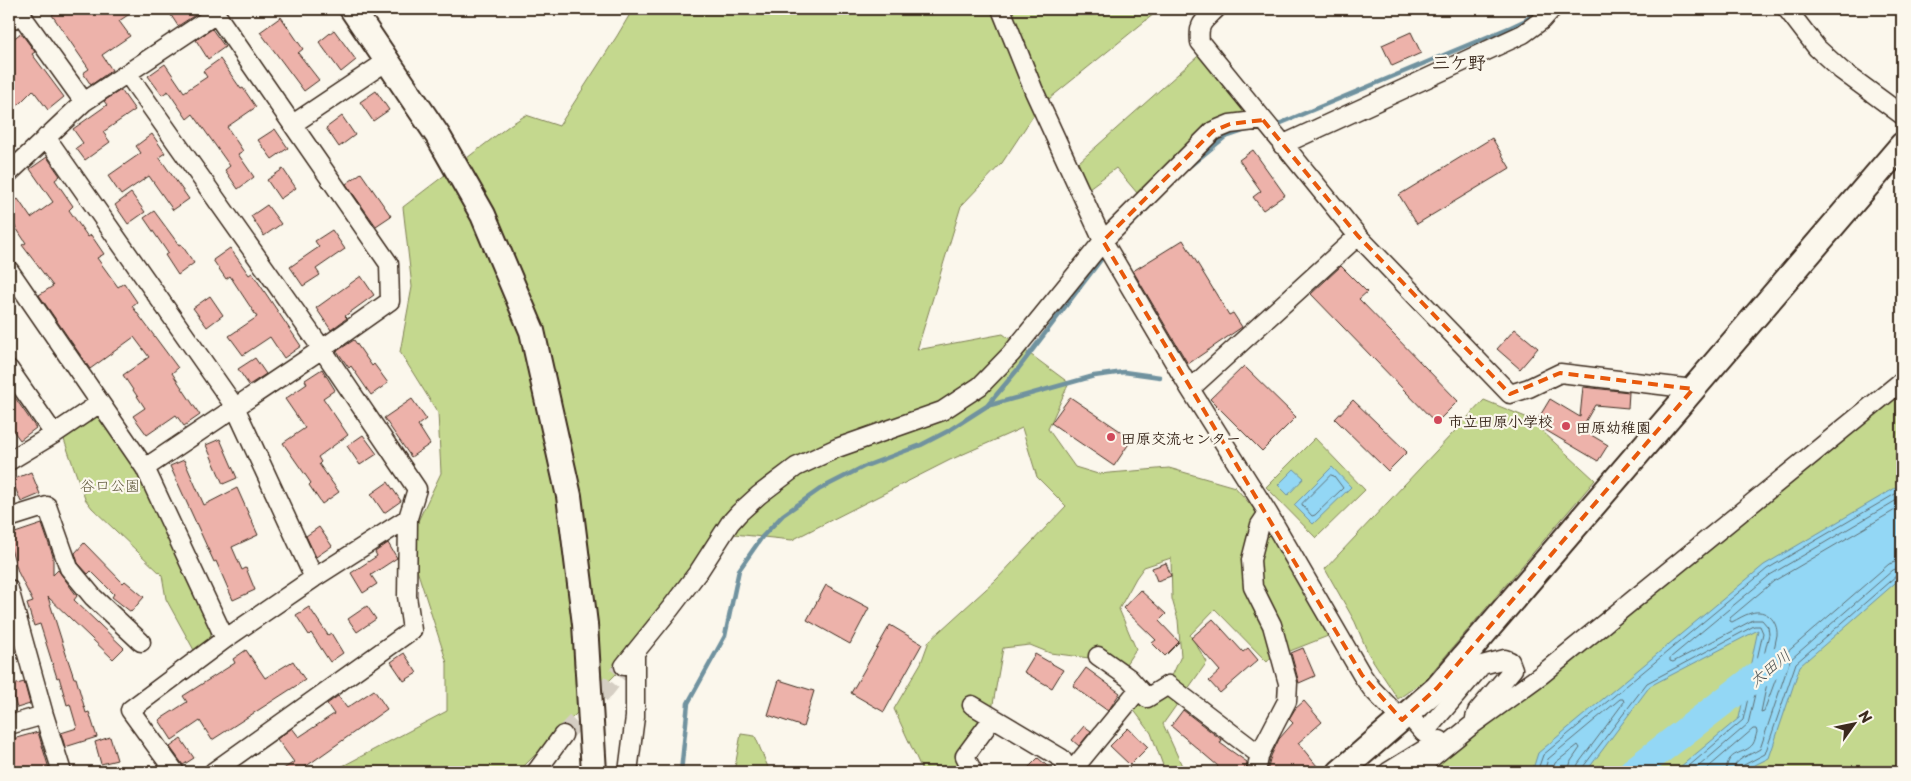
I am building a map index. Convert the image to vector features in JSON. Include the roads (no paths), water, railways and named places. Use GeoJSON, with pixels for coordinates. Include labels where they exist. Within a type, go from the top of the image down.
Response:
{"type":"FeatureCollection","features":[{"type":"Feature","properties":{"kind":"street"},"geometry":{"type":"LineString","coordinates":[[352,9],[438,136],[483,214],[532,331],[569,496],[585,624],[594,772]]}},
{"type":"Feature","properties":{"kind":"street"},"geometry":{"type":"LineString","coordinates":[[1001,9],[1034,91],[1102,241],[1190,389],[1268,513],[1372,690],[1424,733],[1482,665],[1505,658],[1510,661],[1513,669],[1477,712],[1472,725],[1450,733],[1388,772]]}},
{"type":"Feature","properties":{"kind":"street"},"geometry":{"type":"LineString","coordinates":[[1216,9],[1203,22],[1199,30],[1200,42],[1358,236],[1510,394],[1530,388],[1560,374],[1693,389]]}},
{"type":"Feature","properties":{"kind":"street"},"geometry":{"type":"LineString","coordinates":[[1282,144],[1523,34],[1542,20],[1552,9]]}},
{"type":"Feature","properties":{"kind":"street"},"geometry":{"type":"LineString","coordinates":[[1788,9],[1817,48],[1841,70],[1902,115]]}},
{"type":"Feature","properties":{"kind":"street"},"geometry":{"type":"LineString","coordinates":[[16,11],[84,102]]}},
{"type":"Feature","properties":{"kind":"street"},"geometry":{"type":"LineString","coordinates":[[9,173],[84,102],[216,14],[389,264],[390,301],[145,468]]}},
{"type":"Feature","properties":{"kind":"street"},"geometry":{"type":"LineString","coordinates":[[293,124],[387,61]]}},
{"type":"Feature","properties":{"kind":"street"},"geometry":{"type":"LineString","coordinates":[[127,73],[322,349],[417,490],[408,518],[407,596],[412,630],[213,772]]}},
{"type":"Feature","properties":{"kind":"street"},"geometry":{"type":"LineString","coordinates":[[628,772],[635,717],[630,659],[699,571],[730,523],[759,495],[796,467],[837,448],[942,411],[980,386],[1011,354],[1102,241],[1213,130],[1230,124],[1263,120]]}},
{"type":"Feature","properties":{"kind":"street"},"geometry":{"type":"LineString","coordinates":[[46,137],[235,407],[314,578]]}},
{"type":"Feature","properties":{"kind":"street"},"geometry":{"type":"LineString","coordinates":[[1340,772],[1405,718],[1437,688],[1902,145]]}},
{"type":"Feature","properties":{"kind":"street"},"geometry":{"type":"LineString","coordinates":[[1190,389],[1358,236]]}},
{"type":"Feature","properties":{"kind":"street"},"geometry":{"type":"LineString","coordinates":[[9,270],[145,468],[225,640]]}},
{"type":"Feature","properties":{"kind":"street"},"geometry":{"type":"LineString","coordinates":[[9,369],[54,434]]}},
{"type":"Feature","properties":{"kind":"street"},"geometry":{"type":"LineString","coordinates":[[1414,772],[1472,725],[1541,675],[1902,382]]}},
{"type":"Feature","properties":{"kind":"street"},"geometry":{"type":"LineString","coordinates":[[9,461],[100,403]]}},
{"type":"Feature","properties":{"kind":"street"},"geometry":{"type":"LineString","coordinates":[[9,518],[47,506],[69,568],[93,597],[141,642]]}},
{"type":"Feature","properties":{"kind":"street"},"geometry":{"type":"LineString","coordinates":[[1256,772],[1260,755],[1287,701],[1288,683],[1272,625],[1252,587],[1251,560],[1260,525],[1268,513]]}},
{"type":"Feature","properties":{"kind":"street"},"geometry":{"type":"LineString","coordinates":[[175,772],[130,710],[225,640],[314,578],[408,518]]}},
{"type":"Feature","properties":{"kind":"street"},"geometry":{"type":"LineString","coordinates":[[9,589],[16,639],[44,715],[62,772]]}},
{"type":"Feature","properties":{"kind":"street"},"geometry":{"type":"LineString","coordinates":[[1098,656],[1129,678],[1147,698],[1168,685],[1260,755]]}},
{"type":"Feature","properties":{"kind":"street"},"geometry":{"type":"LineString","coordinates":[[972,705],[1061,758],[1071,772],[1139,689]]}},
{"type":"Feature","properties":{"kind":"street"},"geometry":{"type":"LineString","coordinates":[[9,726],[44,715]]}},
{"type":"Feature","properties":{"kind":"street"},"geometry":{"type":"LineString","coordinates":[[973,772],[964,756],[992,718]]}},
{"type":"Feature","properties":{"kind":"street"},"geometry":{"type":"LineString","coordinates":[[536,772],[563,735]]}},
{"type":"Feature","properties":{"kind":"street"},"geometry":{"type":"LineString","coordinates":[[550,754],[553,772]]}},
{"type":"Feature","properties":{"kind":"water"},"geometry":{"type":"Polygon","coordinates":[[[1332,467],[1351,487],[1313,524],[1294,505],[1332,467]]]}},
{"type":"Feature","properties":{"kind":"water"},"geometry":{"type":"Polygon","coordinates":[[[1294,469],[1304,478],[1288,495],[1278,485],[1294,469]]]}},
{"type":"Feature","properties":{"kind":"water"},"geometry":{"type":"Polygon","coordinates":[[[1902,484],[1902,577],[1800,666],[1769,758],[1741,772],[1674,772],[1739,718],[1758,630],[1650,686],[1586,772],[1532,772],[1538,753],[1764,565],[1902,484]]]}},
{"type":"Feature","properties":{"kind":"waterway"},"geometry":{"type":"LineString","coordinates":[[1274,126],[1511,27],[1526,20],[1538,9]]}},
{"type":"Feature","properties":{"kind":"waterway"},"geometry":{"type":"LineString","coordinates":[[1191,165],[1225,137],[1246,130],[1264,129]]}},
{"type":"Feature","properties":{"kind":"waterway"},"geometry":{"type":"LineString","coordinates":[[987,406],[1018,369],[1106,253]]}},
{"type":"Feature","properties":{"kind":"waterway"},"geometry":{"type":"LineString","coordinates":[[681,772],[688,703],[725,636],[739,570],[762,537],[783,515],[820,489],[863,467],[921,445],[948,431],[987,406],[1094,376],[1124,372],[1160,377]]}},
{"type":"Feature","properties":{"kind":"waterway","name":"太田川"},"geometry":{"type":"LineString","coordinates":[[1632,772],[1775,662]]}},
{"type":"Feature","properties":{"kind":"tunnel"},"geometry":{"type":"LineString","coordinates":[[563,735],[598,699],[624,666]]}},
{"type":"Feature","properties":{"kind":"place","name":"市立田原小学校"},"geometry":{"type":"Point","coordinates":[1438,420]}},
{"type":"Feature","properties":{"kind":"place","name":"田原幼稚園"},"geometry":{"type":"Point","coordinates":[1566,426]}},
{"type":"Feature","properties":{"kind":"place","name":"田原交流センター"},"geometry":{"type":"Point","coordinates":[1111,437]}},
{"type":"Feature","properties":{"kind":"district","name":"三ケ野"},"geometry":{"type":"Point","coordinates":[1459,61]}},
{"type":"Feature","properties":{"kind":"park label","name":"谷口公園"},"geometry":{"type":"Point","coordinates":[110,484]}}]}
